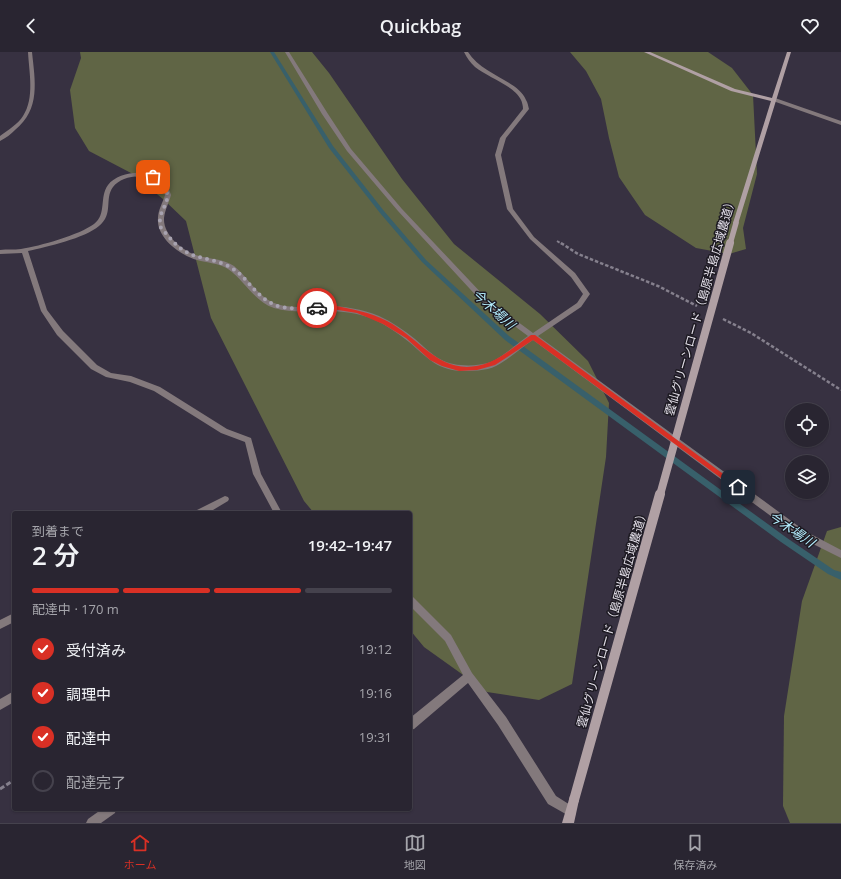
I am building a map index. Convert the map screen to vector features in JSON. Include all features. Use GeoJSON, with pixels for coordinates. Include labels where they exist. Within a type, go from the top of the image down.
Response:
{"type":"FeatureCollection","features":[{"type":"Feature","properties":{"kind":"street"},"geometry":{"type":"LineString","coordinates":[[0,139],[18,124],[29,109],[32,100],[30,52]]}},
{"type":"Feature","properties":{"kind":"street"},"geometry":{"type":"LineString","coordinates":[[287,52],[324,114],[349,150],[400,210],[484,300],[530,338],[802,534],[841,554]]}},
{"type":"Feature","properties":{"kind":"street"},"geometry":{"type":"LineString","coordinates":[[0,252],[24,250],[83,233],[97,225],[104,217],[107,208],[107,192],[111,184],[130,176],[142,175],[153,177],[160,181],[166,189],[168,195],[161,218],[162,228],[178,248],[192,256],[228,266],[242,276],[260,297],[276,306],[295,308],[332,307],[358,312],[385,322],[402,333],[432,359],[444,365],[459,369],[477,368],[493,364],[579,305],[587,294],[573,275],[532,238],[510,209],[498,155],[503,138],[526,109],[524,99],[517,91],[479,68],[468,57],[466,52]]}},
{"type":"Feature","properties":{"kind":"street"},"geometry":{"type":"LineString","coordinates":[[646,52],[733,90],[775,100],[841,123]]}},
{"type":"Feature","properties":{"kind":"street","name":"雲仙グリーンロード（島原半島広域農道）"},"geometry":{"type":"LineString","coordinates":[[568,823],[736,223],[789,52]]}},
{"type":"Feature","properties":{"kind":"street"},"geometry":{"type":"LineString","coordinates":[[24,250],[44,311],[60,333],[94,367],[109,375],[131,378],[157,389],[224,431],[248,440],[257,474],[277,511]]}},
{"type":"Feature","properties":{"kind":"street"},"geometry":{"type":"LineString","coordinates":[[204,511],[225,499]]}},
{"type":"Feature","properties":{"kind":"street"},"geometry":{"type":"LineString","coordinates":[[412,602],[448,638],[469,676],[502,721],[552,800],[571,812]]}},
{"type":"Feature","properties":{"kind":"street"},"geometry":{"type":"LineString","coordinates":[[0,625],[12,618]]}},
{"type":"Feature","properties":{"kind":"street"},"geometry":{"type":"LineString","coordinates":[[412,723],[469,676]]}},
{"type":"Feature","properties":{"kind":"street"},"geometry":{"type":"LineString","coordinates":[[0,705],[12,697]]}},
{"type":"Feature","properties":{"kind":"street"},"geometry":{"type":"LineString","coordinates":[[92,823],[108,811]]}},
{"type":"Feature","properties":{"kind":"path"},"geometry":{"type":"LineString","coordinates":[[554,239],[578,254],[658,286],[698,306]]}},
{"type":"Feature","properties":{"kind":"path"},"geometry":{"type":"LineString","coordinates":[[718,316],[751,333],[841,390]]}},
{"type":"Feature","properties":{"kind":"path"},"geometry":{"type":"LineString","coordinates":[[0,789],[12,781]]}},
{"type":"Feature","properties":{"kind":"green space"},"geometry":{"type":"Polygon","coordinates":[[[80,52],[312,52],[329,73],[402,179],[454,244],[540,314],[588,361],[609,403],[606,457],[572,684],[539,700],[487,692],[424,647],[412,632],[412,511],[312,511],[304,501],[211,318],[186,221],[163,199],[131,173],[89,151],[75,128],[70,90],[81,58],[80,52]]]}},
{"type":"Feature","properties":{"kind":"green space"},"geometry":{"type":"Polygon","coordinates":[[[570,52],[708,52],[732,68],[753,95],[757,174],[743,228],[746,249],[729,254],[696,248],[645,215],[619,177],[601,99],[586,71],[570,52]]]}},
{"type":"Feature","properties":{"kind":"green space"},"geometry":{"type":"Polygon","coordinates":[[[841,527],[841,823],[790,823],[783,806],[784,716],[802,601],[827,531],[841,527]]]}},
{"type":"Feature","properties":{"kind":"waterway","name":"今木場川"},"geometry":{"type":"LineString","coordinates":[[272,52],[331,147],[382,212],[424,261],[507,338],[784,540],[831,572],[841,576]]}},
{"type":"Feature","properties":{"kind":"way so far"},"geometry":{"type":"LineString","coordinates":[[153,177],[160,181],[166,189],[168,195],[161,218],[162,228],[178,248],[192,256],[228,266],[242,276],[260,297],[276,306],[317,308]]}},
{"type":"Feature","properties":{"kind":"route"},"geometry":{"type":"LineString","coordinates":[[317,308],[332,307],[358,312],[385,322],[408,337],[432,359],[444,365],[459,369],[477,368],[493,364],[533,337],[738,487]]}}]}
